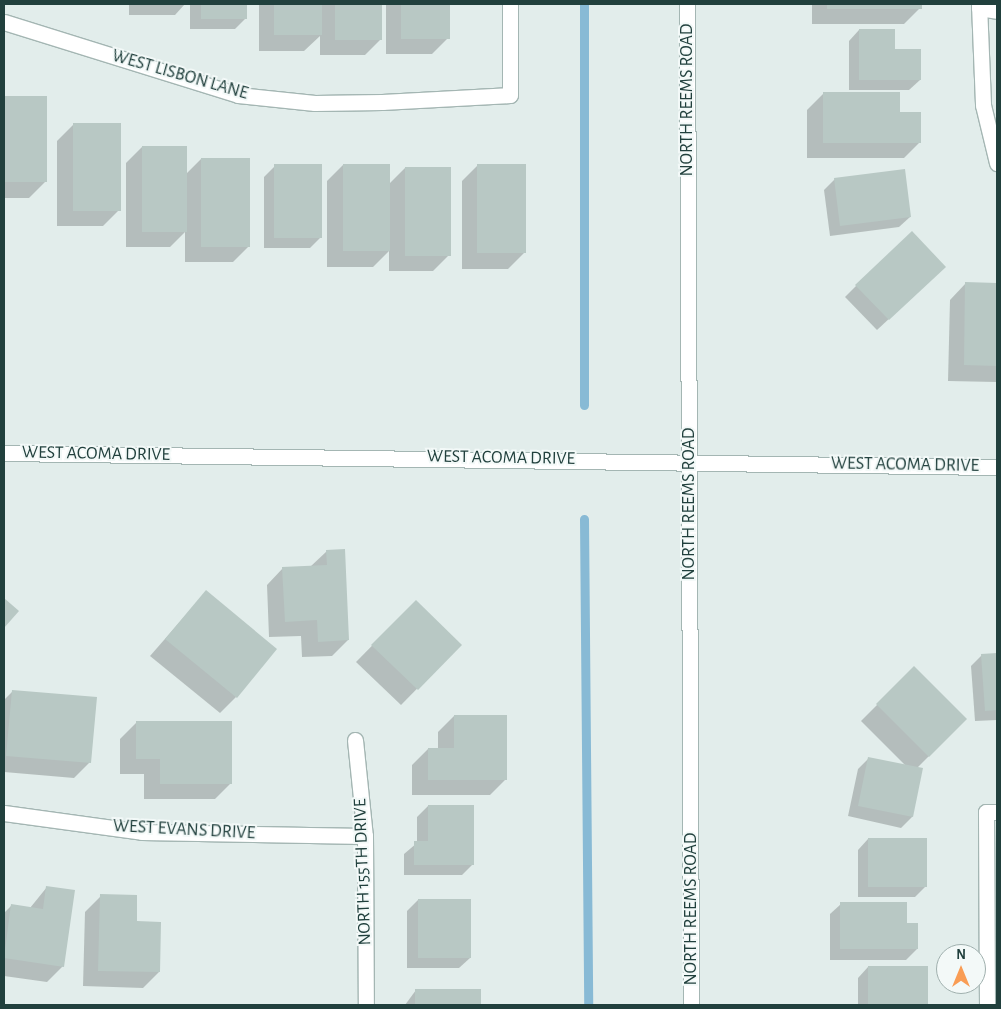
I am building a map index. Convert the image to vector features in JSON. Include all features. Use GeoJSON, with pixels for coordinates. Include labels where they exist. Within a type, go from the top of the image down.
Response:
{"type":"FeatureCollection","features":[{"type":"Feature","properties":{"kind":"street","name":"WEST LISBON LANE"},"geometry":{"type":"LineString","coordinates":[[4,22],[238,95],[324,103],[510,95],[510,4]]}},
{"type":"Feature","properties":{"kind":"street","name":"NORTH REEMS ROAD"},"geometry":{"type":"LineString","coordinates":[[687,4],[691,1005]]}},
{"type":"Feature","properties":{"kind":"street"},"geometry":{"type":"LineString","coordinates":[[997,11],[979,6],[983,105],[997,162]]}},
{"type":"Feature","properties":{"kind":"street","name":"WEST ACOMA DRIVE"},"geometry":{"type":"LineString","coordinates":[[4,453],[689,460],[997,467]]}},
{"type":"Feature","properties":{"kind":"street","name":"NORTH 155TH DRIVE"},"geometry":{"type":"LineString","coordinates":[[355,740],[365,836],[366,1005]]}},
{"type":"Feature","properties":{"kind":"street"},"geometry":{"type":"LineString","coordinates":[[987,1005],[992,812]]}},
{"type":"Feature","properties":{"kind":"street","name":"WEST EVANS DRIVE"},"geometry":{"type":"LineString","coordinates":[[4,813],[142,832],[365,836]]}},
{"type":"Feature","properties":{"kind":"building"},"geometry":{"type":"Polygon","coordinates":[[[201,4],[247,4],[247,19],[201,19],[201,4]]]}},
{"type":"Feature","properties":{"kind":"building"},"geometry":{"type":"Polygon","coordinates":[[[274,4],[322,4],[322,35],[274,35],[274,4]]]}},
{"type":"Feature","properties":{"kind":"building"},"geometry":{"type":"Polygon","coordinates":[[[335,4],[382,4],[382,40],[335,40],[335,4]]]}},
{"type":"Feature","properties":{"kind":"building"},"geometry":{"type":"Polygon","coordinates":[[[401,4],[450,4],[450,39],[401,39],[401,4]]]}},
{"type":"Feature","properties":{"kind":"building"},"geometry":{"type":"Polygon","coordinates":[[[827,4],[922,4],[922,9],[827,9],[827,4]]]}},
{"type":"Feature","properties":{"kind":"building"},"geometry":{"type":"Polygon","coordinates":[[[859,29],[895,29],[895,49],[921,49],[921,80],[859,80],[859,29]]]}},
{"type":"Feature","properties":{"kind":"building"},"geometry":{"type":"Polygon","coordinates":[[[823,92],[900,92],[900,112],[921,112],[921,143],[823,143],[823,92]]]}},
{"type":"Feature","properties":{"kind":"building"},"geometry":{"type":"Polygon","coordinates":[[[4,96],[47,96],[47,182],[4,182],[4,96]]]}},
{"type":"Feature","properties":{"kind":"building"},"geometry":{"type":"Polygon","coordinates":[[[73,123],[121,123],[121,211],[73,211],[73,123]]]}},
{"type":"Feature","properties":{"kind":"building"},"geometry":{"type":"Polygon","coordinates":[[[142,146],[187,146],[187,232],[142,232],[142,146]]]}},
{"type":"Feature","properties":{"kind":"building"},"geometry":{"type":"Polygon","coordinates":[[[201,158],[250,158],[250,247],[201,247],[201,158]]]}},
{"type":"Feature","properties":{"kind":"building"},"geometry":{"type":"Polygon","coordinates":[[[274,164],[322,164],[322,238],[274,238],[274,164]]]}},
{"type":"Feature","properties":{"kind":"building"},"geometry":{"type":"Polygon","coordinates":[[[343,164],[390,164],[390,251],[343,251],[343,164]]]}},
{"type":"Feature","properties":{"kind":"building"},"geometry":{"type":"Polygon","coordinates":[[[477,164],[526,164],[526,253],[477,253],[477,164]]]}},
{"type":"Feature","properties":{"kind":"building"},"geometry":{"type":"Polygon","coordinates":[[[405,167],[451,167],[451,256],[405,256],[405,167]]]}},
{"type":"Feature","properties":{"kind":"building"},"geometry":{"type":"Polygon","coordinates":[[[905,169],[911,217],[840,226],[834,178],[905,169]]]}},
{"type":"Feature","properties":{"kind":"building"},"geometry":{"type":"Polygon","coordinates":[[[912,231],[946,267],[889,320],[855,285],[912,231]]]}},
{"type":"Feature","properties":{"kind":"building"},"geometry":{"type":"Polygon","coordinates":[[[965,282],[997,283],[997,366],[964,365],[965,282]]]}},
{"type":"Feature","properties":{"kind":"building"},"geometry":{"type":"Polygon","coordinates":[[[345,549],[349,640],[318,642],[317,620],[285,622],[282,567],[327,565],[326,550],[345,549]]]}},
{"type":"Feature","properties":{"kind":"building"},"geometry":{"type":"Polygon","coordinates":[[[206,590],[277,649],[237,698],[165,639],[206,590]]]}},
{"type":"Feature","properties":{"kind":"building"},"geometry":{"type":"Polygon","coordinates":[[[4,598],[19,611],[4,628],[4,598]]]}},
{"type":"Feature","properties":{"kind":"building"},"geometry":{"type":"Polygon","coordinates":[[[416,600],[462,645],[418,690],[371,645],[416,600]]]}},
{"type":"Feature","properties":{"kind":"building"},"geometry":{"type":"Polygon","coordinates":[[[997,653],[997,710],[985,711],[981,654],[997,653]]]}},
{"type":"Feature","properties":{"kind":"building"},"geometry":{"type":"Polygon","coordinates":[[[914,666],[967,719],[929,757],[876,704],[914,666]]]}},
{"type":"Feature","properties":{"kind":"building"},"geometry":{"type":"Polygon","coordinates":[[[12,690],[97,697],[91,763],[6,756],[12,690]]]}},
{"type":"Feature","properties":{"kind":"building"},"geometry":{"type":"Polygon","coordinates":[[[454,715],[507,715],[507,780],[428,780],[428,748],[454,748],[454,715]]]}},
{"type":"Feature","properties":{"kind":"building"},"geometry":{"type":"Polygon","coordinates":[[[136,721],[232,721],[232,784],[160,784],[160,759],[136,759],[136,721]]]}},
{"type":"Feature","properties":{"kind":"building"},"geometry":{"type":"Polygon","coordinates":[[[868,757],[923,768],[913,817],[858,806],[868,757]]]}},
{"type":"Feature","properties":{"kind":"building"},"geometry":{"type":"Polygon","coordinates":[[[428,805],[474,805],[474,865],[414,865],[414,841],[428,841],[428,805]]]}},
{"type":"Feature","properties":{"kind":"building"},"geometry":{"type":"Polygon","coordinates":[[[868,838],[927,838],[927,887],[868,887],[868,838]]]}},
{"type":"Feature","properties":{"kind":"building"},"geometry":{"type":"Polygon","coordinates":[[[46,886],[75,890],[64,967],[4,958],[11,904],[43,909],[46,886]]]}},
{"type":"Feature","properties":{"kind":"building"},"geometry":{"type":"Polygon","coordinates":[[[100,894],[137,895],[137,921],[161,922],[160,972],[98,971],[100,894]]]}},
{"type":"Feature","properties":{"kind":"building"},"geometry":{"type":"Polygon","coordinates":[[[418,899],[471,899],[471,958],[418,958],[418,899]]]}},
{"type":"Feature","properties":{"kind":"building"},"geometry":{"type":"Polygon","coordinates":[[[840,902],[907,902],[907,923],[918,923],[918,949],[840,949],[840,902]]]}},
{"type":"Feature","properties":{"kind":"building"},"geometry":{"type":"Polygon","coordinates":[[[868,966],[928,966],[928,1005],[868,1005],[868,966]]]}},
{"type":"Feature","properties":{"kind":"building"},"geometry":{"type":"Polygon","coordinates":[[[415,989],[481,989],[481,1005],[415,1005],[415,989]]]}},
{"type":"Feature","properties":{"kind":"waterway"},"geometry":{"type":"LineString","coordinates":[[584,4],[584,405]]}},
{"type":"Feature","properties":{"kind":"waterway"},"geometry":{"type":"LineString","coordinates":[[584,519],[588,1005]]}}]}
